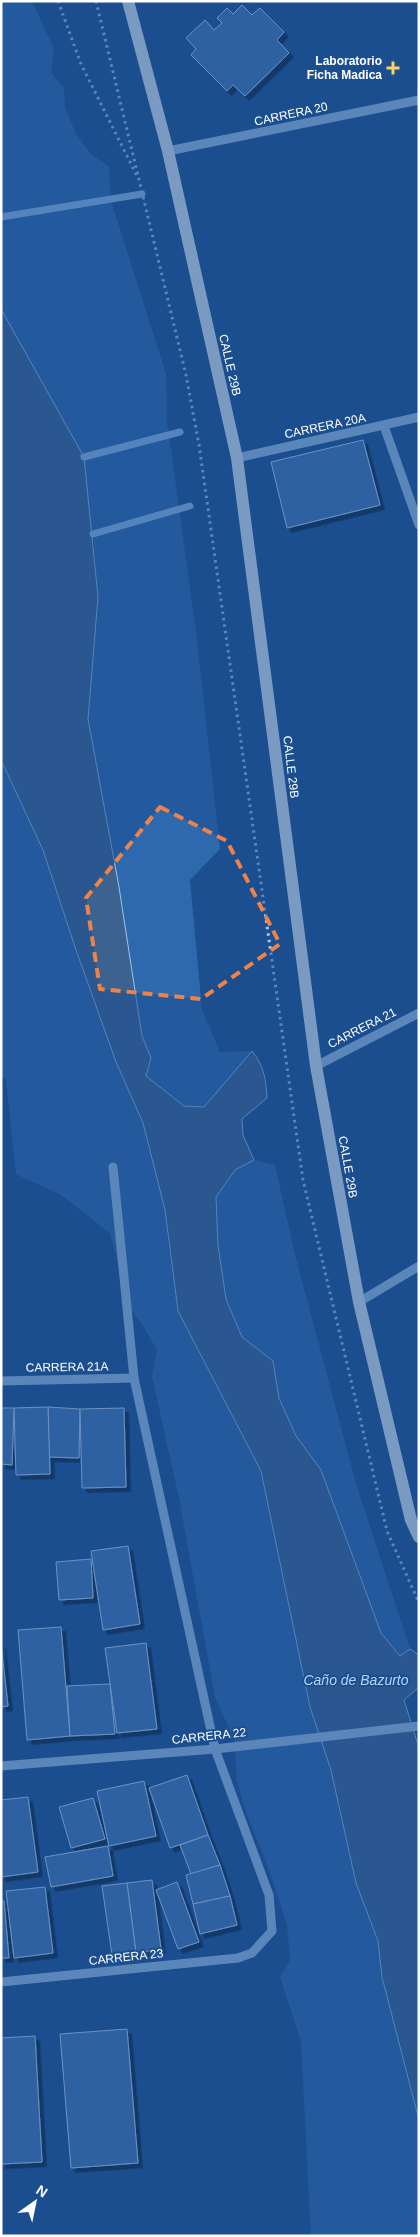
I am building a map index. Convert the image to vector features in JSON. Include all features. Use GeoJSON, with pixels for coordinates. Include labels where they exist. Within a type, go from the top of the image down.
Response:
{"type":"FeatureCollection","features":[{"type":"Feature","properties":{"kind":"main road","name":"CALLE 29B"},"geometry":{"type":"LineString","coordinates":[[128,1],[168,151],[237,458],[316,1066],[359,1302],[419,1537]]}},
{"type":"Feature","properties":{"kind":"street","name":"CARRERA 20"},"geometry":{"type":"LineString","coordinates":[[168,151],[419,100]]}},
{"type":"Feature","properties":{"kind":"street","name":"CARRERA 20A"},"geometry":{"type":"LineString","coordinates":[[237,458],[419,417]]}},
{"type":"Feature","properties":{"kind":"street"},"geometry":{"type":"LineString","coordinates":[[384,426],[419,526]]}},
{"type":"Feature","properties":{"kind":"street","name":"CARRERA 21"},"geometry":{"type":"LineString","coordinates":[[316,1066],[419,1013]]}},
{"type":"Feature","properties":{"kind":"street"},"geometry":{"type":"LineString","coordinates":[[113,1167],[134,1378],[215,1749]]}},
{"type":"Feature","properties":{"kind":"street"},"geometry":{"type":"LineString","coordinates":[[359,1302],[419,1266]]}},
{"type":"Feature","properties":{"kind":"street","name":"CARRERA 21A"},"geometry":{"type":"LineString","coordinates":[[1,1381],[134,1378]]}},
{"type":"Feature","properties":{"kind":"street","name":"CARRERA 22"},"geometry":{"type":"LineString","coordinates":[[1,1766],[215,1749],[419,1726]]}},
{"type":"Feature","properties":{"kind":"street","name":"CARRERA 23"},"geometry":{"type":"LineString","coordinates":[[1,1982],[238,1958],[252,1953],[272,1931],[270,1895],[215,1749]]}},
{"type":"Feature","properties":{"kind":"path"},"geometry":{"type":"LineString","coordinates":[[58,1],[81,64],[140,182]]}},
{"type":"Feature","properties":{"kind":"path"},"geometry":{"type":"LineString","coordinates":[[96,1],[186,375],[199,445],[303,1180],[387,1531],[419,1603]]}},
{"type":"Feature","properties":{"kind":"highlighted area"},"geometry":{"type":"Polygon","coordinates":[[[160,807],[227,841],[280,944],[201,999],[100,989],[86,898],[160,807]]]}},
{"type":"Feature","properties":{"kind":"shaded area"},"geometry":{"type":"Polygon","coordinates":[[[1,1],[32,1],[54,49],[51,73],[64,88],[65,108],[76,134],[91,154],[109,167],[111,201],[166,374],[167,421],[196,632],[220,849],[190,880],[202,1010],[220,1052],[252,1051],[204,1107],[184,1106],[146,1076],[151,1058],[142,1036],[119,887],[88,719],[98,597],[93,534],[1,309],[1,1]]]}},
{"type":"Feature","properties":{"kind":"shaded area"},"geometry":{"type":"Polygon","coordinates":[[[1,760],[43,850],[116,1062],[143,1123],[165,1210],[178,1311],[261,1471],[310,1707],[331,1770],[356,1883],[378,1941],[382,1977],[419,2120],[419,2236],[311,2236],[301,2041],[280,1977],[290,1961],[287,1924],[267,1864],[247,1815],[237,1782],[234,1739],[215,1697],[179,1498],[152,1376],[157,1350],[142,1324],[123,1300],[119,1267],[110,1233],[61,1195],[16,1174],[6,1079],[1,1078],[1,760]]]}},
{"type":"Feature","properties":{"kind":"shaded area"},"geometry":{"type":"Polygon","coordinates":[[[254,1160],[275,1165],[294,1251],[356,1484],[410,1649],[401,1656],[381,1633],[321,1470],[296,1436],[279,1398],[273,1361],[242,1337],[226,1299],[218,1245],[216,1197],[235,1170],[254,1160]]]}},
{"type":"Feature","properties":{"kind":"water","name":"Caño de Bazurto"},"geometry":{"type":"Polygon","coordinates":[[[1,309],[84,457],[98,597],[88,719],[119,887],[142,1036],[151,1058],[146,1076],[184,1106],[204,1107],[252,1051],[262,1067],[267,1098],[242,1119],[243,1135],[254,1160],[235,1170],[216,1197],[218,1245],[226,1299],[242,1337],[273,1361],[279,1398],[296,1436],[321,1470],[381,1633],[400,1656],[410,1649],[419,1655],[419,1687],[404,1700],[419,1748],[419,2120],[382,1977],[378,1941],[356,1883],[331,1770],[310,1707],[261,1471],[178,1311],[165,1210],[143,1123],[116,1062],[43,850],[1,760],[1,309]]]}},
{"type":"Feature","properties":{"kind":"building"},"geometry":{"type":"Polygon","coordinates":[[[242,5],[252,15],[260,8],[284,32],[277,40],[289,53],[245,96],[233,85],[227,91],[191,55],[196,49],[186,38],[205,20],[214,30],[222,23],[217,18],[227,8],[233,14],[242,5]]]}},
{"type":"Feature","properties":{"kind":"building"},"geometry":{"type":"Polygon","coordinates":[[[363,440],[380,505],[287,528],[271,462],[363,440]]]}},
{"type":"Feature","properties":{"kind":"building"},"geometry":{"type":"Polygon","coordinates":[[[48,1407],[80,1409],[79,1458],[49,1457],[48,1407]]]}},
{"type":"Feature","properties":{"kind":"building"},"geometry":{"type":"Polygon","coordinates":[[[48,1407],[50,1474],[16,1475],[14,1408],[48,1407]]]}},
{"type":"Feature","properties":{"kind":"building"},"geometry":{"type":"Polygon","coordinates":[[[1,1408],[14,1408],[12,1465],[1,1464],[1,1408]]]}},
{"type":"Feature","properties":{"kind":"building"},"geometry":{"type":"Polygon","coordinates":[[[124,1408],[126,1487],[82,1488],[80,1409],[124,1408]]]}},
{"type":"Feature","properties":{"kind":"building"},"geometry":{"type":"Polygon","coordinates":[[[128,1546],[140,1624],[103,1630],[91,1551],[128,1546]]]}},
{"type":"Feature","properties":{"kind":"building"},"geometry":{"type":"Polygon","coordinates":[[[91,1559],[93,1598],[59,1600],[56,1562],[91,1559]]]}},
{"type":"Feature","properties":{"kind":"building"},"geometry":{"type":"Polygon","coordinates":[[[61,1627],[70,1736],[27,1740],[18,1630],[61,1627]]]}},
{"type":"Feature","properties":{"kind":"building"},"geometry":{"type":"Polygon","coordinates":[[[146,1643],[157,1729],[117,1733],[105,1648],[146,1643]]]}},
{"type":"Feature","properties":{"kind":"building"},"geometry":{"type":"Polygon","coordinates":[[[1,1644],[8,1706],[1,1707],[1,1644]]]}},
{"type":"Feature","properties":{"kind":"building"},"geometry":{"type":"Polygon","coordinates":[[[110,1684],[115,1734],[70,1736],[67,1686],[110,1684]]]}},
{"type":"Feature","properties":{"kind":"building"},"geometry":{"type":"Polygon","coordinates":[[[187,1775],[208,1835],[170,1848],[149,1788],[187,1775]]]}},
{"type":"Feature","properties":{"kind":"building"},"geometry":{"type":"Polygon","coordinates":[[[144,1781],[156,1836],[109,1846],[97,1791],[144,1781]]]}},
{"type":"Feature","properties":{"kind":"building"},"geometry":{"type":"Polygon","coordinates":[[[28,1797],[38,1872],[1,1877],[1,1800],[28,1797]]]}},
{"type":"Feature","properties":{"kind":"building"},"geometry":{"type":"Polygon","coordinates":[[[93,1798],[105,1839],[71,1848],[59,1807],[93,1798]]]}},
{"type":"Feature","properties":{"kind":"building"},"geometry":{"type":"Polygon","coordinates":[[[208,1835],[220,1865],[191,1874],[180,1845],[208,1835]]]}},
{"type":"Feature","properties":{"kind":"building"},"geometry":{"type":"Polygon","coordinates":[[[108,1846],[113,1876],[51,1887],[45,1857],[108,1846]]]}},
{"type":"Feature","properties":{"kind":"building"},"geometry":{"type":"Polygon","coordinates":[[[220,1865],[230,1896],[193,1904],[186,1875],[220,1865]]]}},
{"type":"Feature","properties":{"kind":"building"},"geometry":{"type":"Polygon","coordinates":[[[152,1880],[161,1949],[136,1953],[127,1883],[152,1880]]]}},
{"type":"Feature","properties":{"kind":"building"},"geometry":{"type":"Polygon","coordinates":[[[177,1882],[199,1942],[178,1949],[156,1890],[177,1882]]]}},
{"type":"Feature","properties":{"kind":"building"},"geometry":{"type":"Polygon","coordinates":[[[127,1883],[136,1953],[112,1955],[102,1886],[127,1883]]]}},
{"type":"Feature","properties":{"kind":"building"},"geometry":{"type":"Polygon","coordinates":[[[45,1887],[53,1953],[14,1958],[6,1891],[45,1887]]]}},
{"type":"Feature","properties":{"kind":"building"},"geometry":{"type":"Polygon","coordinates":[[[230,1896],[237,1925],[200,1934],[193,1904],[230,1896]]]}},
{"type":"Feature","properties":{"kind":"building"},"geometry":{"type":"Polygon","coordinates":[[[1,1901],[4,1901],[9,1958],[1,1958],[1,1901]]]}},
{"type":"Feature","properties":{"kind":"building"},"geometry":{"type":"Polygon","coordinates":[[[127,2029],[138,2163],[71,2168],[60,2034],[127,2029]]]}},
{"type":"Feature","properties":{"kind":"building"},"geometry":{"type":"Polygon","coordinates":[[[35,2036],[42,2162],[1,2164],[1,2038],[35,2036]]]}},
{"type":"Feature","properties":{"kind":"waterway"},"geometry":{"type":"LineString","coordinates":[[1,217],[142,194]]}},
{"type":"Feature","properties":{"kind":"waterway"},"geometry":{"type":"LineString","coordinates":[[84,457],[180,432]]}},
{"type":"Feature","properties":{"kind":"waterway"},"geometry":{"type":"LineString","coordinates":[[93,534],[190,506]]}},
{"type":"Feature","properties":{"kind":"place","name":"Laboratorio Ficha Madica"},"geometry":{"type":"Point","coordinates":[393,68]}}]}
